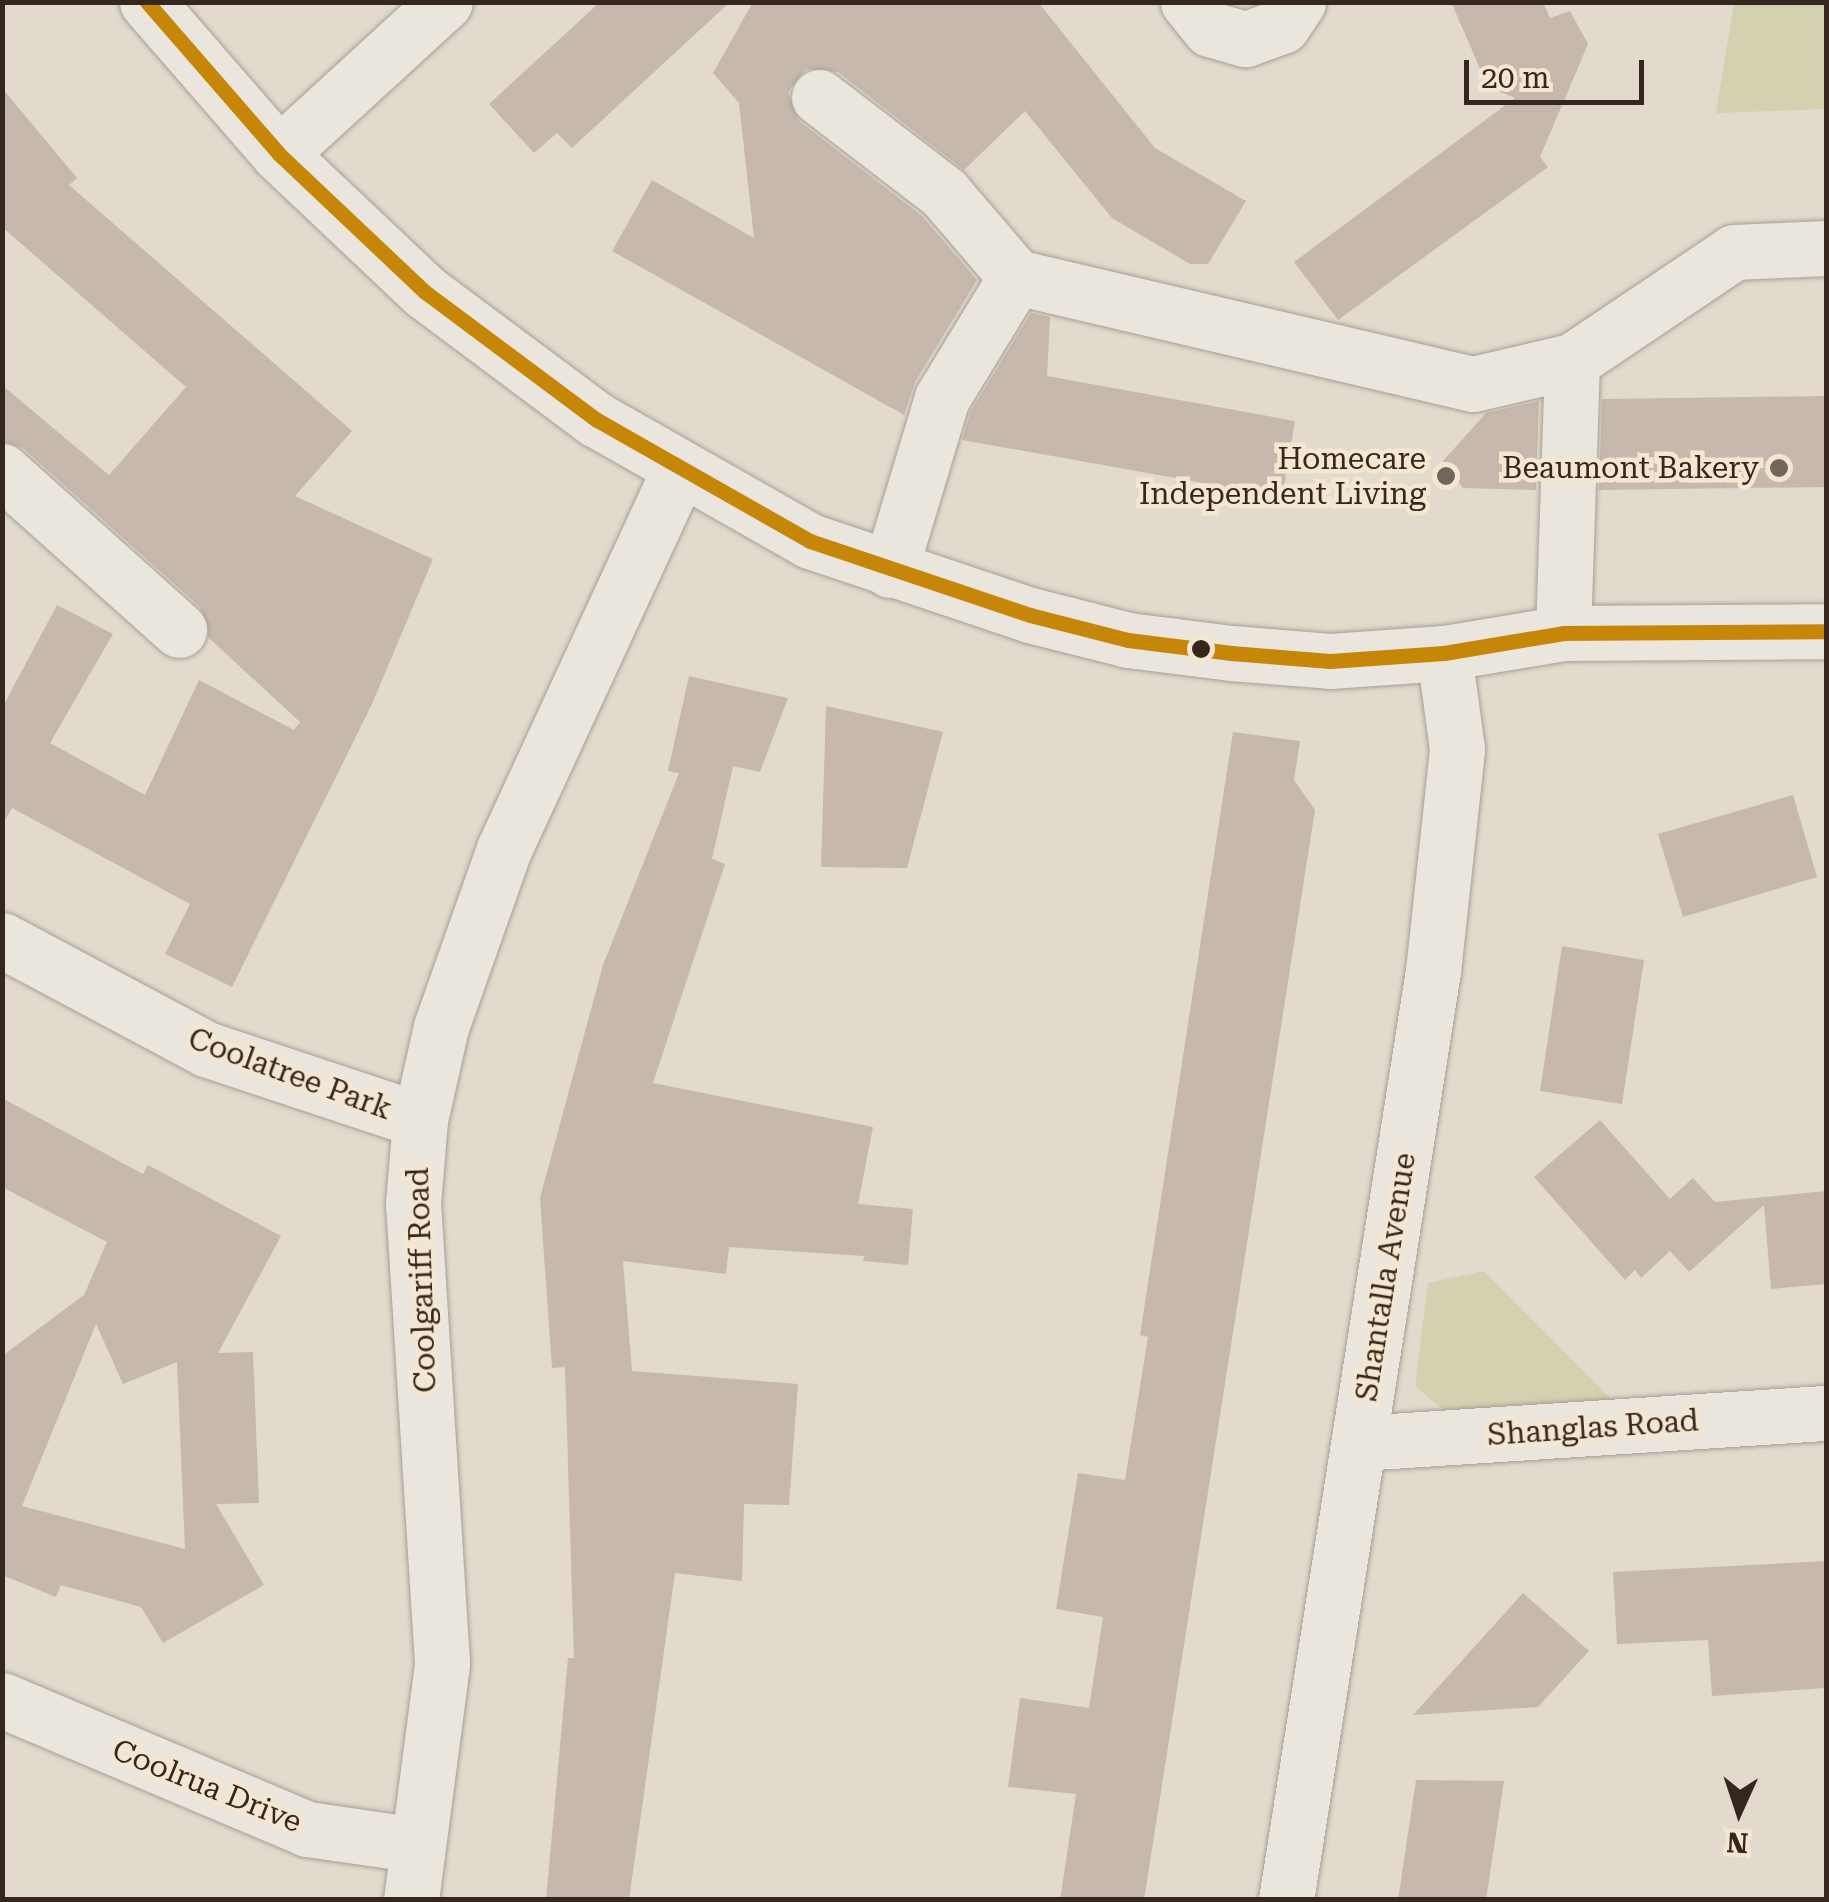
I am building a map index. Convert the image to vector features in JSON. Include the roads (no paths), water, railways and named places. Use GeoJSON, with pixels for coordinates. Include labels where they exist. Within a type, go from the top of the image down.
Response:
{"type":"FeatureCollection","features":[{"type":"Feature","properties":{"kind":"street"},"geometry":{"type":"LineString","coordinates":[[147,2],[279,154],[425,292],[582,409],[679,470],[810,541],[890,570],[1128,640],[1330,661],[1444,653],[1563,634],[1826,631]]}},
{"type":"Feature","properties":{"kind":"street"},"geometry":{"type":"LineString","coordinates":[[279,154],[445,2]]}},
{"type":"Feature","properties":{"kind":"street"},"geometry":{"type":"LineString","coordinates":[[1188,2],[1210,29],[1246,39],[1282,26],[1298,2]]}},
{"type":"Feature","properties":{"kind":"street"},"geometry":{"type":"LineString","coordinates":[[819,97],[944,193],[1016,277],[1473,384],[1572,361],[1734,252],[1826,248]]}},
{"type":"Feature","properties":{"kind":"street"},"geometry":{"type":"LineString","coordinates":[[890,570],[942,398],[1016,277]]}},
{"type":"Feature","properties":{"kind":"street"},"geometry":{"type":"LineString","coordinates":[[1563,634],[1572,361]]}},
{"type":"Feature","properties":{"kind":"street","name":"Coolgariff Road"},"geometry":{"type":"LineString","coordinates":[[411,1900],[442,1663],[413,1204],[420,1120],[441,1027],[504,849],[679,470]]}},
{"type":"Feature","properties":{"kind":"street"},"geometry":{"type":"LineString","coordinates":[[2,471],[178,630]]}},
{"type":"Feature","properties":{"kind":"street","name":"Shantalla Avenue"},"geometry":{"type":"LineString","coordinates":[[1286,1900],[1433,971],[1457,749],[1444,653]]}},
{"type":"Feature","properties":{"kind":"street","name":"Coolatree Park"},"geometry":{"type":"LineString","coordinates":[[2,940],[206,1050],[420,1120]]}},
{"type":"Feature","properties":{"kind":"street","name":"Shanglas Road"},"geometry":{"type":"LineString","coordinates":[[1360,1443],[1826,1414]]}},
{"type":"Feature","properties":{"kind":"street","name":"Coolrua Drive"},"geometry":{"type":"LineString","coordinates":[[2,1700],[307,1829],[418,1845]]}},
{"type":"Feature","properties":{"kind":"place","name":"Beaumont Bakery"},"geometry":{"type":"Point","coordinates":[1779,468]}},
{"type":"Feature","properties":{"kind":"place","name":"Homecare Independent Living"},"geometry":{"type":"Point","coordinates":[1446,476]}}]}
